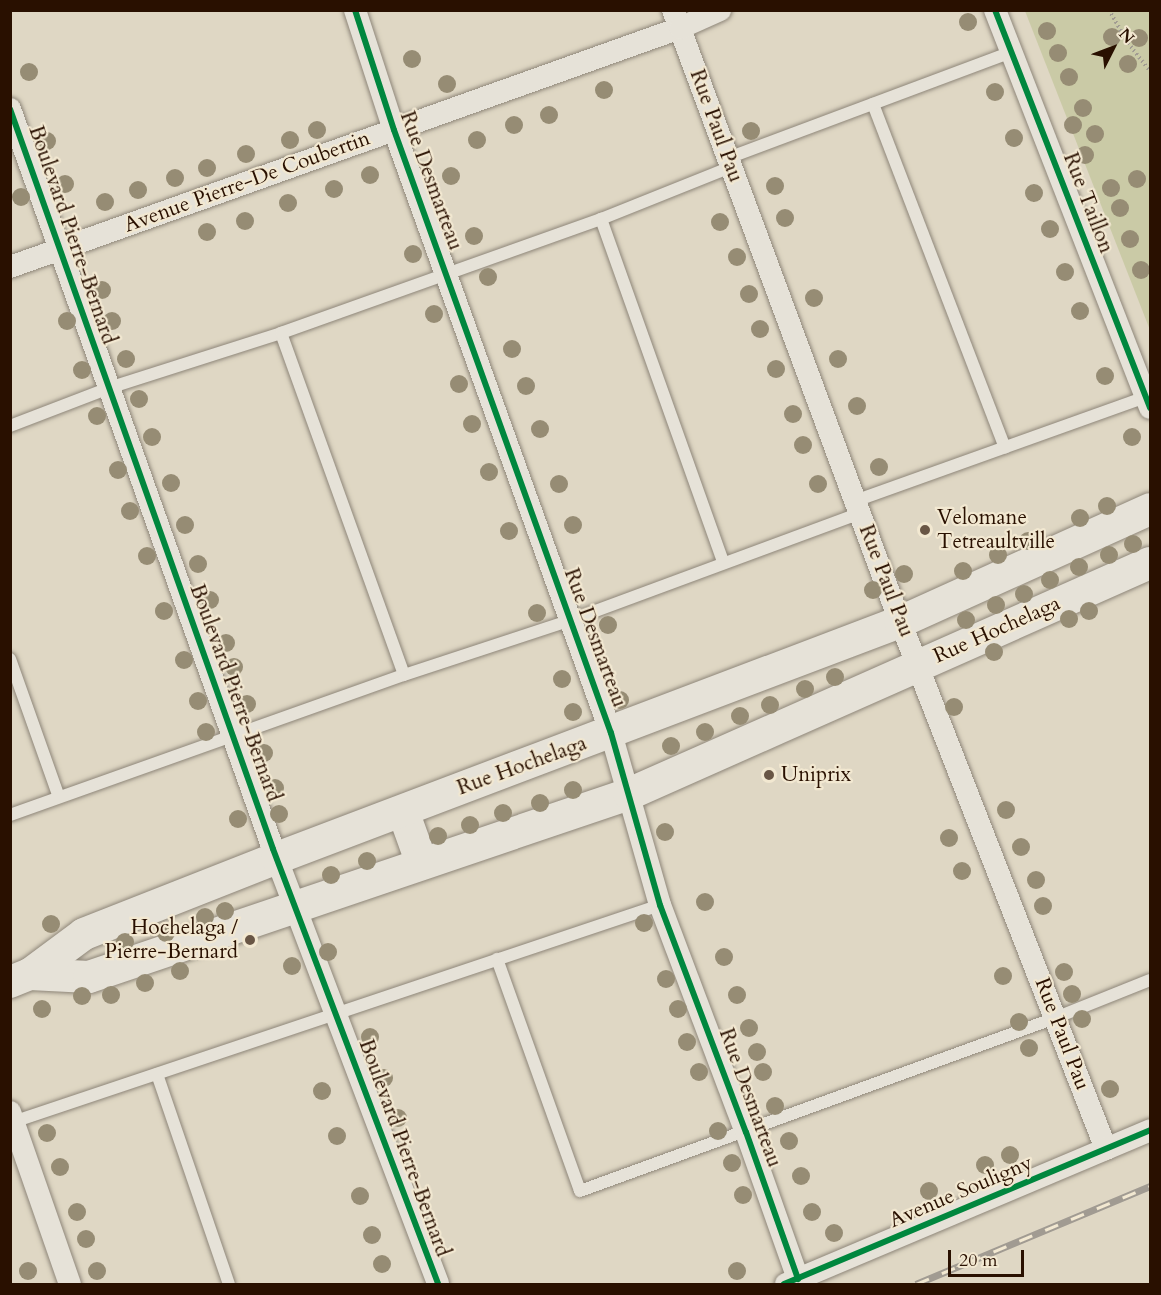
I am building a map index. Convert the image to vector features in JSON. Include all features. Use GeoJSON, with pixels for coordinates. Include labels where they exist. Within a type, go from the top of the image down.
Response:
{"type":"FeatureCollection","features":[{"type":"Feature","properties":{"kind":"main road","name":"Rue Hochelaga"},"geometry":{"type":"LineString","coordinates":[[20,978],[84,934],[277,858],[900,622],[1150,509]]}},
{"type":"Feature","properties":{"kind":"main road","name":"Rue Hochelaga"},"geometry":{"type":"LineString","coordinates":[[20,978],[89,977],[628,794],[1150,563]]}},
{"type":"Feature","properties":{"kind":"main road"},"geometry":{"type":"LineString","coordinates":[[403,811],[422,864]]}},
{"type":"Feature","properties":{"kind":"street","name":"Rue Desmarteau"},"geometry":{"type":"LineString","coordinates":[[354,10],[394,130],[611,733],[660,905],[746,1132],[791,1282]]}},
{"type":"Feature","properties":{"kind":"street","name":"Avenue Pierre-De Coubertin"},"geometry":{"type":"LineString","coordinates":[[10,267],[394,130],[677,19],[720,10]]}},
{"type":"Feature","properties":{"kind":"street","name":"Rue Taillon"},"geometry":{"type":"LineString","coordinates":[[994,10],[1148,403]]}},
{"type":"Feature","properties":{"kind":"street","name":"Rue Paul Pau"},"geometry":{"type":"LineString","coordinates":[[677,19],[900,622],[1106,1149]]}},
{"type":"Feature","properties":{"kind":"street","name":"Boulevard Pierre-Bernard"},"geometry":{"type":"LineString","coordinates":[[10,109],[277,858],[438,1284]]}},
{"type":"Feature","properties":{"kind":"street"},"geometry":{"type":"LineString","coordinates":[[12,1119],[70,1284]]}},
{"type":"Feature","properties":{"kind":"street","name":"Avenue Souligny"},"geometry":{"type":"LineString","coordinates":[[791,1282],[1150,1131]]}},
{"type":"Feature","properties":{"kind":"lane"},"geometry":{"type":"LineString","coordinates":[[10,426],[109,388],[281,333],[601,219],[729,162],[1011,52]]}},
{"type":"Feature","properties":{"kind":"lane"},"geometry":{"type":"LineString","coordinates":[[873,104],[1005,448]]}},
{"type":"Feature","properties":{"kind":"lane"},"geometry":{"type":"LineString","coordinates":[[601,219],[723,562]]}},
{"type":"Feature","properties":{"kind":"lane"},"geometry":{"type":"LineString","coordinates":[[281,333],[404,675]]}},
{"type":"Feature","properties":{"kind":"lane"},"geometry":{"type":"LineString","coordinates":[[10,815],[404,675],[571,620],[723,562],[1005,448],[1148,403]]}},
{"type":"Feature","properties":{"kind":"lane"},"geometry":{"type":"LineString","coordinates":[[10,659],[60,797]]}},
{"type":"Feature","properties":{"kind":"lane"},"geometry":{"type":"LineString","coordinates":[[12,1119],[157,1074],[660,905]]}},
{"type":"Feature","properties":{"kind":"lane"},"geometry":{"type":"LineString","coordinates":[[497,959],[580,1191],[1055,1018],[1150,980]]}},
{"type":"Feature","properties":{"kind":"lane"},"geometry":{"type":"LineString","coordinates":[[157,1074],[229,1284]]}},
{"type":"Feature","properties":{"kind":"path"},"geometry":{"type":"LineString","coordinates":[[1109,10],[1128,43],[1150,71]]}},
{"type":"Feature","properties":{"kind":"green space"},"geometry":{"type":"Polygon","coordinates":[[[1025,11],[1150,11],[1150,330],[1025,11]]]}},
{"type":"Feature","properties":{"kind":"railway"},"geometry":{"type":"LineString","coordinates":[[916,1284],[1150,1186]]}},
{"type":"Feature","properties":{"kind":"cycle path"},"geometry":{"type":"LineString","coordinates":[[355,10],[394,130],[611,733],[660,905],[746,1132],[798,1279]]}},
{"type":"Feature","properties":{"kind":"cycle path"},"geometry":{"type":"LineString","coordinates":[[995,10],[1150,408]]}},
{"type":"Feature","properties":{"kind":"cycle path"},"geometry":{"type":"LineString","coordinates":[[10,109],[273,849],[438,1284]]}},
{"type":"Feature","properties":{"kind":"cycle path"},"geometry":{"type":"LineString","coordinates":[[784,1284],[1150,1130]]}},
{"type":"Feature","properties":{"kind":"place","name":"Velomane Tetreaultville"},"geometry":{"type":"Point","coordinates":[925,530]}},
{"type":"Feature","properties":{"kind":"place","name":"Uniprix"},"geometry":{"type":"Point","coordinates":[769,775]}},
{"type":"Feature","properties":{"kind":"place","name":"Hochelaga / Pierre-Bernard"},"geometry":{"type":"Point","coordinates":[250,940]}}]}
